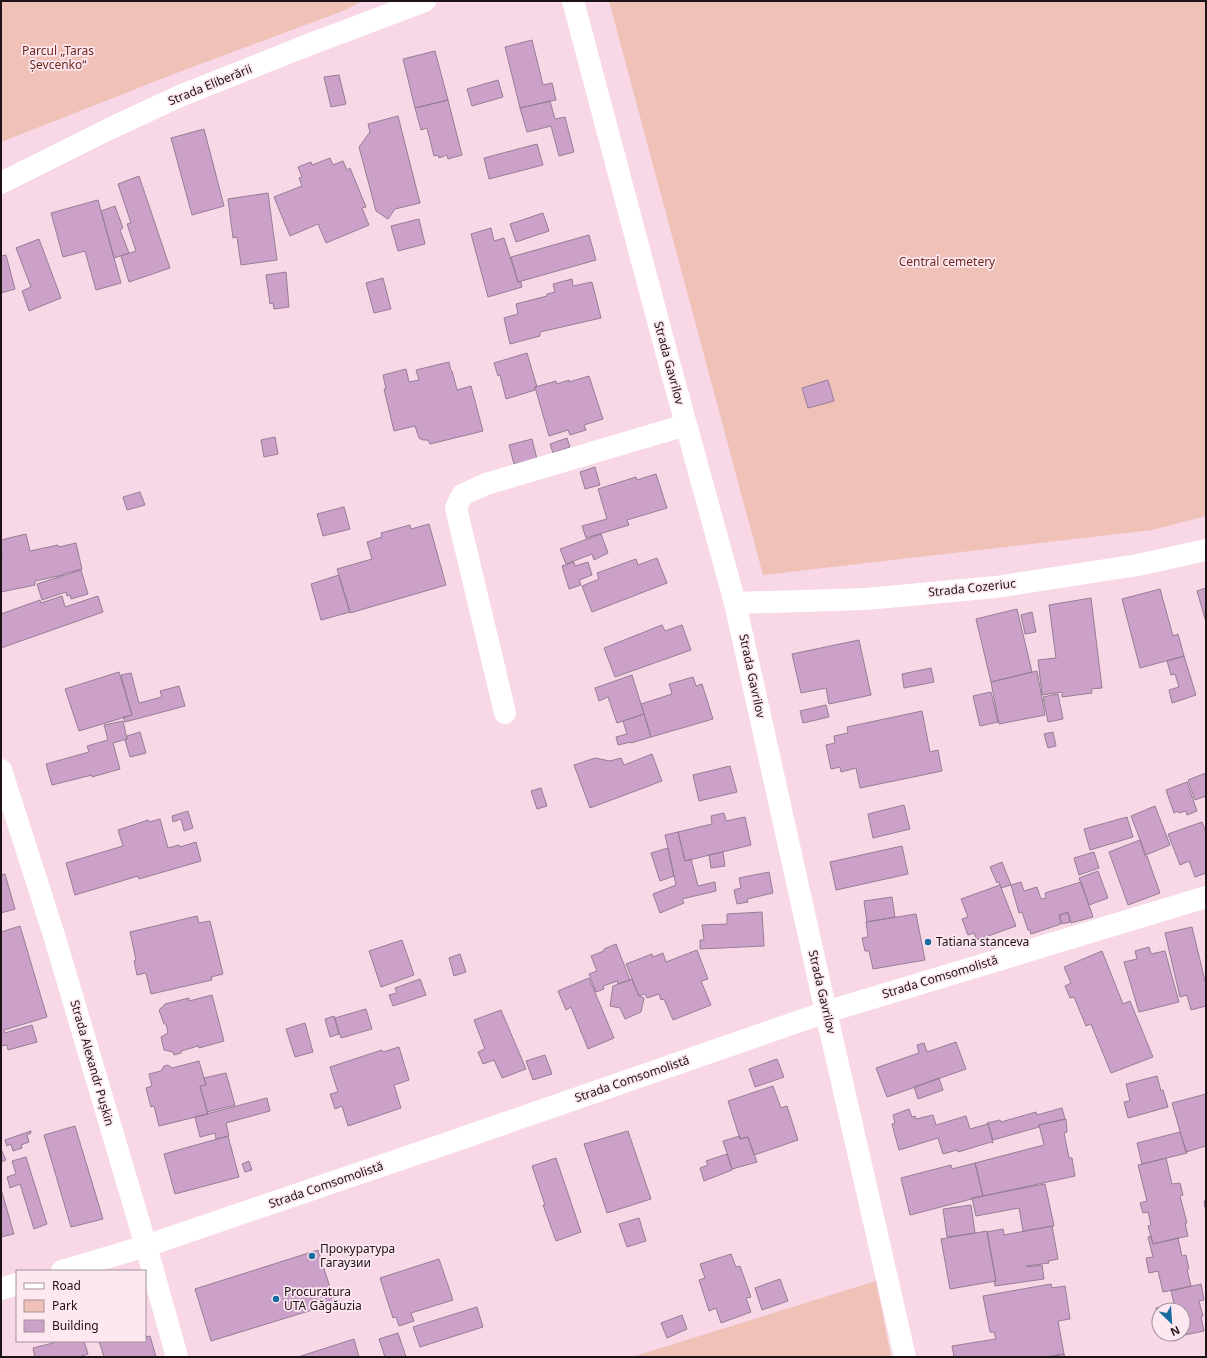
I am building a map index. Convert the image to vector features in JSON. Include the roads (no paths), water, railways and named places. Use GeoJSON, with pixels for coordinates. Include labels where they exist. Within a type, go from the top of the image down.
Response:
{"type":"FeatureCollection","features":[{"type":"Feature","properties":{"kind":"street","name":"Strada Eliberării"},"geometry":{"type":"LineString","coordinates":[[1,183],[109,129],[180,96],[308,45],[425,1]]}},
{"type":"Feature","properties":{"kind":"street","name":"Strada Gavrilov"},"geometry":{"type":"LineString","coordinates":[[573,1],[686,425],[735,602],[826,1012],[905,1357]]}},
{"type":"Feature","properties":{"kind":"street"},"geometry":{"type":"LineString","coordinates":[[505,713],[456,508],[462,494],[486,484],[686,425]]}},
{"type":"Feature","properties":{"kind":"street","name":"Strada Cozeriuc"},"geometry":{"type":"LineString","coordinates":[[735,602],[866,599],[996,587],[1138,565],[1206,550]]}},
{"type":"Feature","properties":{"kind":"street","name":"Strada Alexandr Pușkin"},"geometry":{"type":"LineString","coordinates":[[1,770],[54,935],[146,1246],[177,1357]]}},
{"type":"Feature","properties":{"kind":"street","name":"Strada Comsomolistă"},"geometry":{"type":"LineString","coordinates":[[65,1270],[146,1246],[826,1012],[1206,897]]}},
{"type":"Feature","properties":{"kind":"street"},"geometry":{"type":"LineString","coordinates":[[1,1289],[16,1284]]}},
{"type":"Feature","properties":{"kind":"place","name":"Tatiana stanceva"},"geometry":{"type":"Point","coordinates":[928,942]}},
{"type":"Feature","properties":{"kind":"place","name":"Прокуратура Гагаузии"},"geometry":{"type":"Point","coordinates":[312,1256]}},
{"type":"Feature","properties":{"kind":"place","name":"Procuratura UTA Găgăuzia"},"geometry":{"type":"Point","coordinates":[276,1299]}},
{"type":"Feature","properties":{"kind":"park label","name":"Parcul „Taras Șevcenko“"},"geometry":{"type":"Point","coordinates":[58,58]}},
{"type":"Feature","properties":{"kind":"park label","name":"Central cemetery"},"geometry":{"type":"Point","coordinates":[947,262]}}]}
